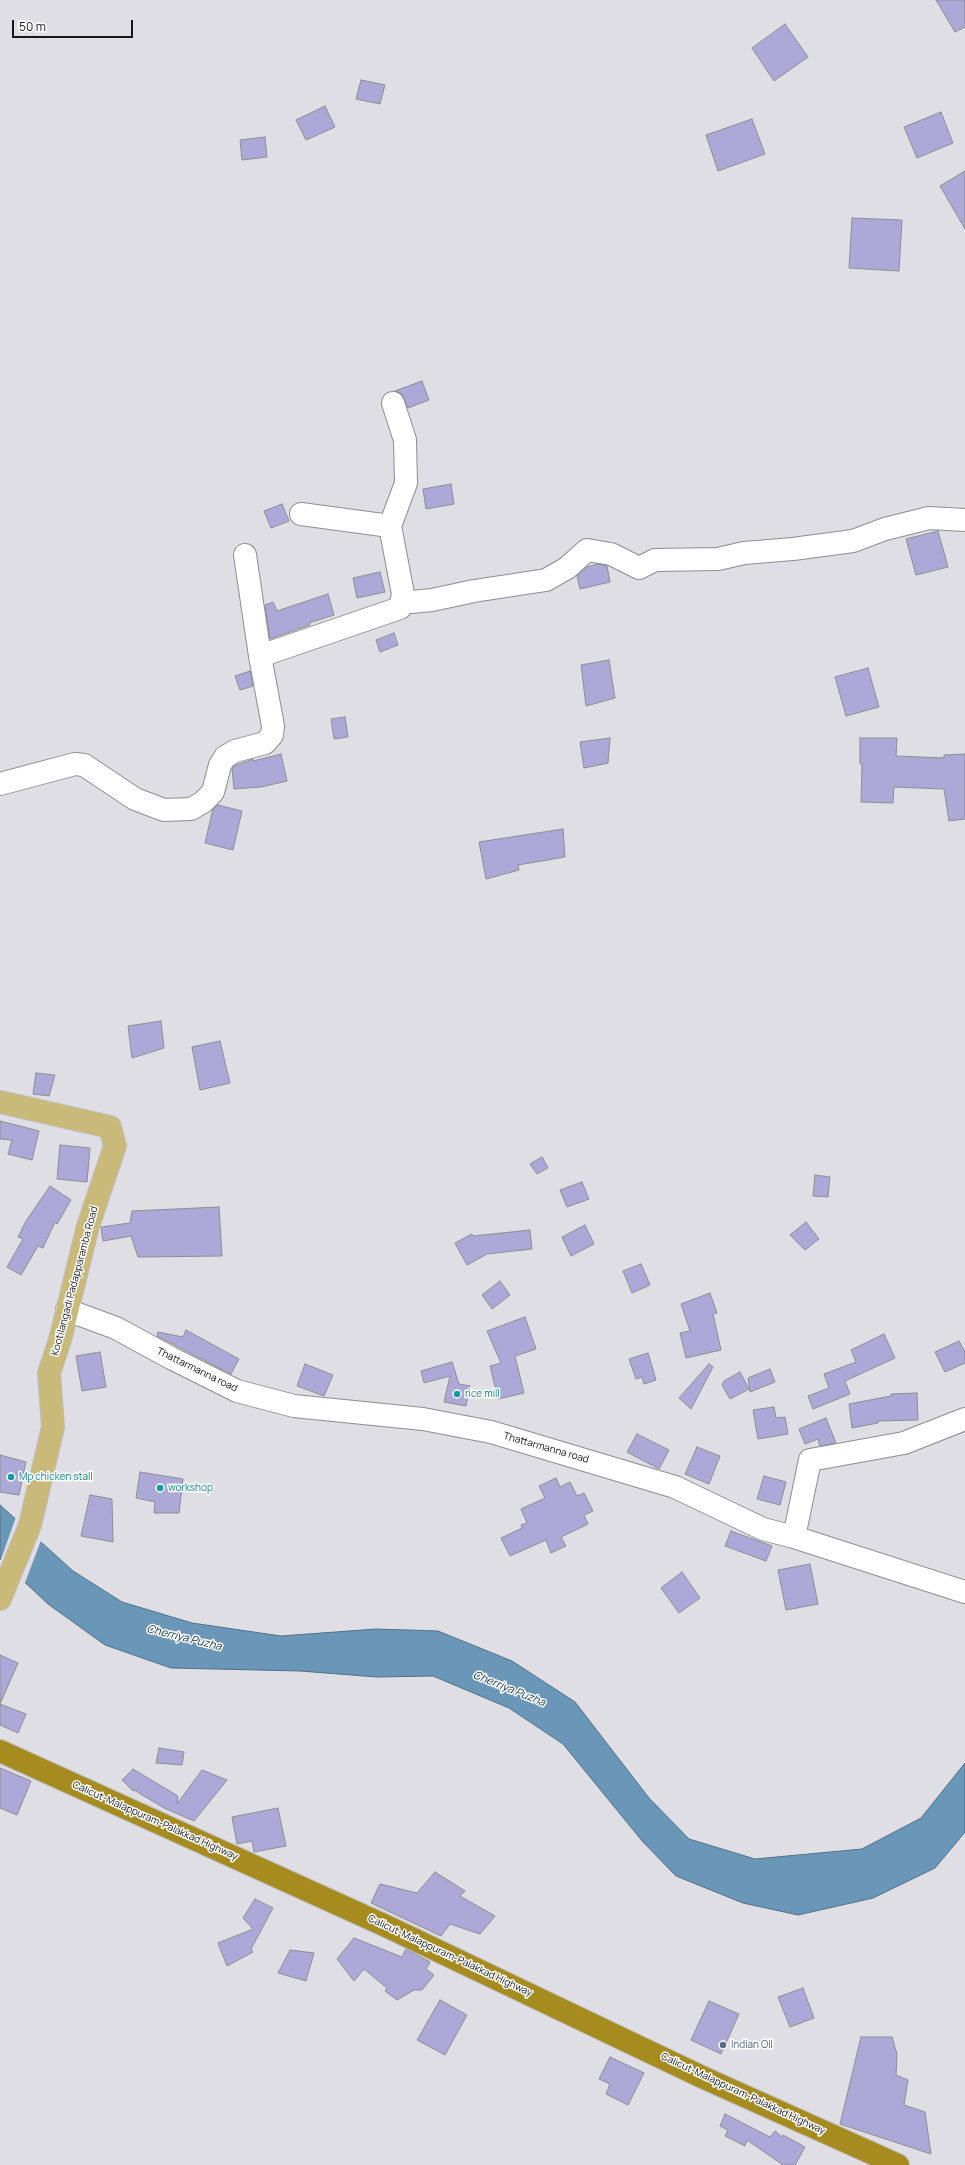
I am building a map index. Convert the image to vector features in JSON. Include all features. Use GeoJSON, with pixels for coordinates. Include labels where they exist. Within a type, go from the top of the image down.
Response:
{"type":"FeatureCollection","features":[{"type":"Feature","properties":{"kind":"highway","name":"Calicut-Malappuram-Palakkad Highway"},"geometry":{"type":"LineString","coordinates":[[0,1751],[386,1926],[702,2077],[898,2164]]}},
{"type":"Feature","properties":{"kind":"main road","name":"Kootilangadi Padapparamba Road"},"geometry":{"type":"LineString","coordinates":[[0,1102],[110,1127],[115,1146],[88,1226],[67,1310],[49,1373],[53,1427],[30,1525],[2,1594]]}},
{"type":"Feature","properties":{"kind":"street"},"geometry":{"type":"LineString","coordinates":[[260,656],[400,608],[403,594],[390,526],[406,483],[405,440],[393,403]]}},
{"type":"Feature","properties":{"kind":"street"},"geometry":{"type":"LineString","coordinates":[[301,514],[390,526]]}},
{"type":"Feature","properties":{"kind":"street"},"geometry":{"type":"LineString","coordinates":[[401,603],[432,600],[474,590],[546,580],[567,568],[587,550],[611,554],[639,568],[655,560],[718,559],[744,553],[793,549],[854,541],[884,529],[928,518],[965,520]]}},
{"type":"Feature","properties":{"kind":"street"},"geometry":{"type":"LineString","coordinates":[[0,784],[75,764],[84,764],[135,799],[164,810],[192,809],[203,802],[213,792],[220,765],[225,758],[235,751],[265,743],[272,735],[273,726],[260,656],[245,556]]}},
{"type":"Feature","properties":{"kind":"street","name":"Thattarmanna road"},"geometry":{"type":"LineString","coordinates":[[67,1310],[116,1328],[171,1358],[237,1391],[294,1406],[423,1419],[491,1432],[675,1487],[764,1529],[794,1537],[965,1592]]}},
{"type":"Feature","properties":{"kind":"street"},"geometry":{"type":"LineString","coordinates":[[794,1537],[810,1460],[904,1443],[965,1420]]}},
{"type":"Feature","properties":{"kind":"water","name":"Cherriya Puzha"},"geometry":{"type":"Polygon","coordinates":[[[0,1505],[73,1571],[122,1602],[192,1623],[281,1636],[376,1629],[438,1631],[512,1661],[575,1702],[649,1798],[689,1839],[755,1859],[862,1849],[921,1818],[965,1763],[965,1832],[935,1868],[873,1898],[798,1915],[743,1903],[676,1876],[643,1842],[563,1744],[509,1708],[433,1676],[377,1677],[300,1671],[171,1668],[105,1645],[48,1604],[0,1559],[0,1505]]]}},
{"type":"Feature","properties":{"kind":"pier"},"geometry":{"type":"Polygon","coordinates":[[[16,1517],[42,1538],[24,1585],[0,1562],[16,1517]]]}},
{"type":"Feature","properties":{"kind":"building"},"geometry":{"type":"Polygon","coordinates":[[[936,0],[965,0],[965,27],[955,32],[936,0]]]}},
{"type":"Feature","properties":{"kind":"building"},"geometry":{"type":"Polygon","coordinates":[[[785,24],[808,57],[774,81],[752,48],[785,24]]]}},
{"type":"Feature","properties":{"kind":"building"},"geometry":{"type":"Polygon","coordinates":[[[361,80],[385,85],[380,104],[356,99],[361,80]]]}},
{"type":"Feature","properties":{"kind":"building"},"geometry":{"type":"Polygon","coordinates":[[[325,106],[335,127],[306,140],[296,120],[325,106]]]}},
{"type":"Feature","properties":{"kind":"building"},"geometry":{"type":"Polygon","coordinates":[[[941,112],[953,143],[917,158],[904,127],[941,112]]]}},
{"type":"Feature","properties":{"kind":"building"},"geometry":{"type":"Polygon","coordinates":[[[752,119],[765,154],[718,171],[706,135],[752,119]]]}},
{"type":"Feature","properties":{"kind":"building"},"geometry":{"type":"Polygon","coordinates":[[[265,137],[267,157],[242,160],[240,140],[265,137]]]}},
{"type":"Feature","properties":{"kind":"building"},"geometry":{"type":"Polygon","coordinates":[[[965,171],[965,229],[940,186],[965,171]]]}},
{"type":"Feature","properties":{"kind":"building"},"geometry":{"type":"Polygon","coordinates":[[[852,218],[902,220],[899,271],[849,268],[852,218]]]}},
{"type":"Feature","properties":{"kind":"building"},"geometry":{"type":"Polygon","coordinates":[[[422,381],[429,400],[408,408],[402,394],[395,391],[422,381]]]}},
{"type":"Feature","properties":{"kind":"building"},"geometry":{"type":"Polygon","coordinates":[[[451,484],[454,504],[426,509],[423,489],[451,484]]]}},
{"type":"Feature","properties":{"kind":"building"},"geometry":{"type":"Polygon","coordinates":[[[282,504],[289,521],[271,528],[264,511],[282,504]]]}},
{"type":"Feature","properties":{"kind":"building"},"geometry":{"type":"Polygon","coordinates":[[[938,531],[948,567],[916,575],[906,539],[938,531]]]}},
{"type":"Feature","properties":{"kind":"building"},"geometry":{"type":"Polygon","coordinates":[[[597,564],[607,566],[610,582],[580,589],[577,576],[587,567],[597,564]]]}},
{"type":"Feature","properties":{"kind":"building"},"geometry":{"type":"Polygon","coordinates":[[[380,572],[385,592],[357,598],[353,578],[380,572]]]}},
{"type":"Feature","properties":{"kind":"building"},"geometry":{"type":"Polygon","coordinates":[[[328,594],[334,615],[309,623],[310,625],[270,639],[265,605],[273,602],[277,611],[328,594]]]}},
{"type":"Feature","properties":{"kind":"building"},"geometry":{"type":"Polygon","coordinates":[[[394,633],[398,645],[380,652],[376,640],[394,633]]]}},
{"type":"Feature","properties":{"kind":"building"},"geometry":{"type":"Polygon","coordinates":[[[609,660],[615,698],[586,706],[581,665],[609,660]]]}},
{"type":"Feature","properties":{"kind":"building"},"geometry":{"type":"Polygon","coordinates":[[[868,668],[879,707],[846,716],[835,677],[868,668]]]}},
{"type":"Feature","properties":{"kind":"building"},"geometry":{"type":"Polygon","coordinates":[[[250,671],[253,686],[240,690],[235,676],[250,671]]]}},
{"type":"Feature","properties":{"kind":"building"},"geometry":{"type":"Polygon","coordinates":[[[345,717],[348,737],[334,739],[331,719],[345,717]]]}},
{"type":"Feature","properties":{"kind":"building"},"geometry":{"type":"Polygon","coordinates":[[[610,738],[608,763],[584,768],[580,742],[610,738]]]}},
{"type":"Feature","properties":{"kind":"building"},"geometry":{"type":"Polygon","coordinates":[[[860,738],[897,738],[896,756],[944,758],[944,755],[965,754],[965,819],[949,821],[944,789],[894,787],[893,803],[861,802],[862,764],[860,764],[860,738]]]}},
{"type":"Feature","properties":{"kind":"building"},"geometry":{"type":"Polygon","coordinates":[[[281,754],[287,781],[261,787],[234,789],[232,769],[234,766],[253,759],[253,761],[281,754]]]}},
{"type":"Feature","properties":{"kind":"building"},"geometry":{"type":"Polygon","coordinates":[[[218,805],[242,811],[233,850],[205,843],[213,809],[218,805]]]}},
{"type":"Feature","properties":{"kind":"building"},"geometry":{"type":"Polygon","coordinates":[[[563,829],[565,857],[518,865],[519,870],[486,879],[479,842],[563,829]]]}},
{"type":"Feature","properties":{"kind":"building"},"geometry":{"type":"Polygon","coordinates":[[[161,1021],[164,1048],[132,1058],[128,1026],[161,1021]]]}},
{"type":"Feature","properties":{"kind":"building"},"geometry":{"type":"Polygon","coordinates":[[[220,1041],[230,1083],[200,1090],[192,1047],[220,1041]]]}},
{"type":"Feature","properties":{"kind":"building"},"geometry":{"type":"Polygon","coordinates":[[[36,1073],[55,1075],[49,1096],[33,1094],[36,1073]]]}},
{"type":"Feature","properties":{"kind":"building"},"geometry":{"type":"Polygon","coordinates":[[[0,1121],[39,1131],[32,1160],[8,1154],[12,1140],[0,1139],[0,1121]]]}},
{"type":"Feature","properties":{"kind":"building"},"geometry":{"type":"Polygon","coordinates":[[[60,1145],[90,1148],[87,1182],[57,1179],[60,1145]]]}},
{"type":"Feature","properties":{"kind":"building"},"geometry":{"type":"Polygon","coordinates":[[[542,1157],[548,1168],[537,1174],[530,1164],[542,1157]]]}},
{"type":"Feature","properties":{"kind":"building"},"geometry":{"type":"Polygon","coordinates":[[[815,1175],[830,1177],[828,1197],[813,1196],[815,1175]]]}},
{"type":"Feature","properties":{"kind":"building"},"geometry":{"type":"Polygon","coordinates":[[[582,1182],[589,1199],[567,1207],[560,1190],[582,1182]]]}},
{"type":"Feature","properties":{"kind":"building"},"geometry":{"type":"Polygon","coordinates":[[[50,1186],[71,1200],[57,1224],[55,1222],[43,1248],[38,1246],[21,1275],[7,1267],[23,1239],[18,1237],[26,1221],[50,1186]]]}},
{"type":"Feature","properties":{"kind":"building"},"geometry":{"type":"Polygon","coordinates":[[[219,1207],[222,1256],[138,1257],[131,1236],[103,1241],[101,1227],[130,1223],[132,1211],[219,1207]]]}},
{"type":"Feature","properties":{"kind":"building"},"geometry":{"type":"Polygon","coordinates":[[[806,1222],[819,1239],[805,1250],[790,1235],[806,1222]]]}},
{"type":"Feature","properties":{"kind":"building"},"geometry":{"type":"Polygon","coordinates":[[[585,1225],[594,1244],[571,1256],[562,1237],[585,1225]]]}},
{"type":"Feature","properties":{"kind":"building"},"geometry":{"type":"Polygon","coordinates":[[[530,1230],[532,1249],[487,1254],[467,1265],[455,1243],[472,1234],[473,1236],[530,1230]]]}},
{"type":"Feature","properties":{"kind":"building"},"geometry":{"type":"Polygon","coordinates":[[[641,1264],[650,1285],[632,1293],[623,1271],[641,1264]]]}},
{"type":"Feature","properties":{"kind":"building"},"geometry":{"type":"Polygon","coordinates":[[[500,1281],[510,1295],[492,1309],[482,1295],[500,1281]]]}},
{"type":"Feature","properties":{"kind":"building"},"geometry":{"type":"Polygon","coordinates":[[[710,1293],[717,1313],[713,1314],[721,1350],[686,1358],[680,1333],[690,1331],[681,1304],[710,1293]]]}},
{"type":"Feature","properties":{"kind":"building"},"geometry":{"type":"Polygon","coordinates":[[[525,1317],[536,1349],[515,1356],[524,1393],[498,1399],[490,1366],[501,1363],[487,1331],[525,1317]]]}},
{"type":"Feature","properties":{"kind":"building"},"geometry":{"type":"Polygon","coordinates":[[[186,1330],[239,1359],[231,1374],[157,1336],[158,1332],[183,1337],[186,1330]]]}},
{"type":"Feature","properties":{"kind":"building"},"geometry":{"type":"Polygon","coordinates":[[[884,1334],[895,1358],[845,1381],[850,1394],[813,1409],[808,1396],[829,1388],[824,1374],[856,1362],[851,1350],[884,1334]]]}},
{"type":"Feature","properties":{"kind":"building"},"geometry":{"type":"Polygon","coordinates":[[[959,1341],[965,1352],[965,1363],[945,1372],[935,1352],[959,1341]]]}},
{"type":"Feature","properties":{"kind":"building"},"geometry":{"type":"Polygon","coordinates":[[[100,1352],[106,1387],[82,1391],[76,1356],[100,1352]]]}},
{"type":"Feature","properties":{"kind":"building"},"geometry":{"type":"Polygon","coordinates":[[[648,1353],[656,1380],[644,1384],[642,1377],[636,1379],[629,1359],[648,1353]]]}},
{"type":"Feature","properties":{"kind":"building"},"geometry":{"type":"Polygon","coordinates":[[[452,1362],[459,1384],[470,1386],[466,1406],[444,1402],[450,1376],[424,1383],[421,1371],[452,1362]]]}},
{"type":"Feature","properties":{"kind":"building"},"geometry":{"type":"Polygon","coordinates":[[[305,1364],[333,1375],[324,1396],[297,1386],[305,1364]]]}},
{"type":"Feature","properties":{"kind":"building"},"geometry":{"type":"Polygon","coordinates":[[[709,1364],[713,1367],[691,1409],[679,1398],[709,1364]]]}},
{"type":"Feature","properties":{"kind":"building"},"geometry":{"type":"Polygon","coordinates":[[[770,1369],[775,1382],[750,1392],[748,1378],[770,1369]]]}},
{"type":"Feature","properties":{"kind":"building"},"geometry":{"type":"Polygon","coordinates":[[[740,1372],[749,1389],[730,1399],[722,1385],[724,1381],[740,1372]]]}},
{"type":"Feature","properties":{"kind":"building"},"geometry":{"type":"Polygon","coordinates":[[[917,1393],[918,1420],[878,1421],[878,1423],[852,1428],[849,1404],[891,1396],[891,1394],[917,1393]]]}},
{"type":"Feature","properties":{"kind":"building"},"geometry":{"type":"Polygon","coordinates":[[[774,1407],[776,1418],[785,1417],[788,1434],[758,1439],[753,1410],[774,1407]]]}},
{"type":"Feature","properties":{"kind":"building"},"geometry":{"type":"Polygon","coordinates":[[[826,1418],[836,1443],[820,1446],[818,1439],[805,1444],[799,1429],[826,1418]]]}},
{"type":"Feature","properties":{"kind":"building"},"geometry":{"type":"Polygon","coordinates":[[[637,1434],[669,1450],[659,1469],[627,1452],[637,1434]]]}},
{"type":"Feature","properties":{"kind":"building"},"geometry":{"type":"Polygon","coordinates":[[[697,1447],[720,1456],[709,1484],[685,1474],[697,1447]]]}},
{"type":"Feature","properties":{"kind":"building","name":"Mp chicken stall"},"geometry":{"type":"Polygon","coordinates":[[[0,1455],[26,1462],[19,1495],[0,1492],[0,1455]]]}},
{"type":"Feature","properties":{"kind":"building","name":"workshop"},"geometry":{"type":"Polygon","coordinates":[[[140,1472],[183,1479],[179,1513],[154,1513],[155,1502],[136,1498],[140,1472]]]}},
{"type":"Feature","properties":{"kind":"building"},"geometry":{"type":"Polygon","coordinates":[[[764,1476],[786,1482],[780,1505],[757,1499],[764,1476]]]}},
{"type":"Feature","properties":{"kind":"building"},"geometry":{"type":"Polygon","coordinates":[[[556,1478],[560,1487],[570,1482],[577,1496],[584,1493],[593,1511],[584,1515],[588,1524],[561,1537],[566,1546],[551,1553],[546,1540],[510,1556],[501,1538],[522,1528],[521,1525],[527,1523],[521,1509],[545,1498],[539,1486],[556,1478]]]}},
{"type":"Feature","properties":{"kind":"building"},"geometry":{"type":"Polygon","coordinates":[[[90,1495],[112,1499],[113,1542],[81,1536],[90,1495]]]}},
{"type":"Feature","properties":{"kind":"building"},"geometry":{"type":"Polygon","coordinates":[[[731,1531],[772,1546],[766,1561],[725,1546],[731,1531]]]}},
{"type":"Feature","properties":{"kind":"building"},"geometry":{"type":"Polygon","coordinates":[[[810,1564],[818,1604],[786,1610],[778,1570],[810,1564]]]}},
{"type":"Feature","properties":{"kind":"building"},"geometry":{"type":"Polygon","coordinates":[[[682,1572],[700,1598],[679,1613],[661,1588],[682,1572]]]}},
{"type":"Feature","properties":{"kind":"building"},"geometry":{"type":"Polygon","coordinates":[[[0,1655],[18,1663],[0,1704],[0,1655]]]}},
{"type":"Feature","properties":{"kind":"building"},"geometry":{"type":"Polygon","coordinates":[[[0,1704],[26,1714],[18,1733],[0,1725],[0,1704]]]}},
{"type":"Feature","properties":{"kind":"building"},"geometry":{"type":"Polygon","coordinates":[[[159,1748],[184,1752],[182,1765],[156,1763],[159,1748]]]}},
{"type":"Feature","properties":{"kind":"building"},"geometry":{"type":"Polygon","coordinates":[[[0,1768],[31,1781],[17,1815],[0,1808],[0,1768]]]}},
{"type":"Feature","properties":{"kind":"building"},"geometry":{"type":"Polygon","coordinates":[[[133,1769],[178,1796],[177,1804],[202,1770],[227,1780],[194,1821],[164,1808],[134,1790],[133,1791],[122,1780],[133,1769]]]}},
{"type":"Feature","properties":{"kind":"building"},"geometry":{"type":"Polygon","coordinates":[[[278,1808],[286,1846],[254,1852],[252,1841],[237,1844],[232,1817],[278,1808]]]}},
{"type":"Feature","properties":{"kind":"building"},"geometry":{"type":"Polygon","coordinates":[[[435,1872],[465,1891],[460,1896],[495,1916],[480,1934],[450,1924],[441,1936],[371,1903],[380,1884],[417,1893],[435,1872]]]}},
{"type":"Feature","properties":{"kind":"building"},"geometry":{"type":"Polygon","coordinates":[[[255,1899],[273,1908],[251,1949],[253,1952],[227,1966],[218,1943],[253,1929],[243,1918],[255,1899]]]}},
{"type":"Feature","properties":{"kind":"building"},"geometry":{"type":"Polygon","coordinates":[[[354,1938],[402,1957],[406,1949],[430,1962],[426,1969],[434,1975],[422,1990],[414,1990],[397,2000],[385,1991],[387,1988],[364,1969],[354,1981],[337,1959],[354,1938]]]}},
{"type":"Feature","properties":{"kind":"building"},"geometry":{"type":"Polygon","coordinates":[[[290,1950],[314,1953],[306,1981],[278,1973],[290,1950]]]}},
{"type":"Feature","properties":{"kind":"building"},"geometry":{"type":"Polygon","coordinates":[[[803,1988],[814,2018],[790,2027],[778,1997],[803,1988]]]}},
{"type":"Feature","properties":{"kind":"building"},"geometry":{"type":"Polygon","coordinates":[[[440,2000],[467,2015],[445,2055],[417,2040],[440,2000]]]}},
{"type":"Feature","properties":{"kind":"building"},"geometry":{"type":"Polygon","coordinates":[[[709,2001],[739,2014],[721,2054],[691,2040],[709,2001]]]}},
{"type":"Feature","properties":{"kind":"building"},"geometry":{"type":"Polygon","coordinates":[[[861,2037],[892,2037],[897,2054],[896,2075],[908,2080],[904,2105],[925,2112],[931,2154],[840,2124],[861,2037]]]}},
{"type":"Feature","properties":{"kind":"building"},"geometry":{"type":"Polygon","coordinates":[[[610,2057],[644,2073],[628,2105],[606,2094],[610,2084],[599,2079],[610,2057]]]}},
{"type":"Feature","properties":{"kind":"building"},"geometry":{"type":"Polygon","coordinates":[[[725,2114],[770,2137],[775,2131],[782,2137],[783,2135],[805,2147],[795,2165],[783,2165],[747,2140],[745,2146],[725,2136],[728,2130],[720,2126],[725,2114]]]}},
{"type":"Feature","properties":{"kind":"place","name":"rice mill"},"geometry":{"type":"Point","coordinates":[457,1394]}},
{"type":"Feature","properties":{"kind":"place","name":"Mp chicken stall"},"geometry":{"type":"Point","coordinates":[11,1477]}},
{"type":"Feature","properties":{"kind":"place","name":"workshop"},"geometry":{"type":"Point","coordinates":[160,1488]}},
{"type":"Feature","properties":{"kind":"place","name":"Indian Oil"},"geometry":{"type":"Point","coordinates":[723,2045]}}]}
